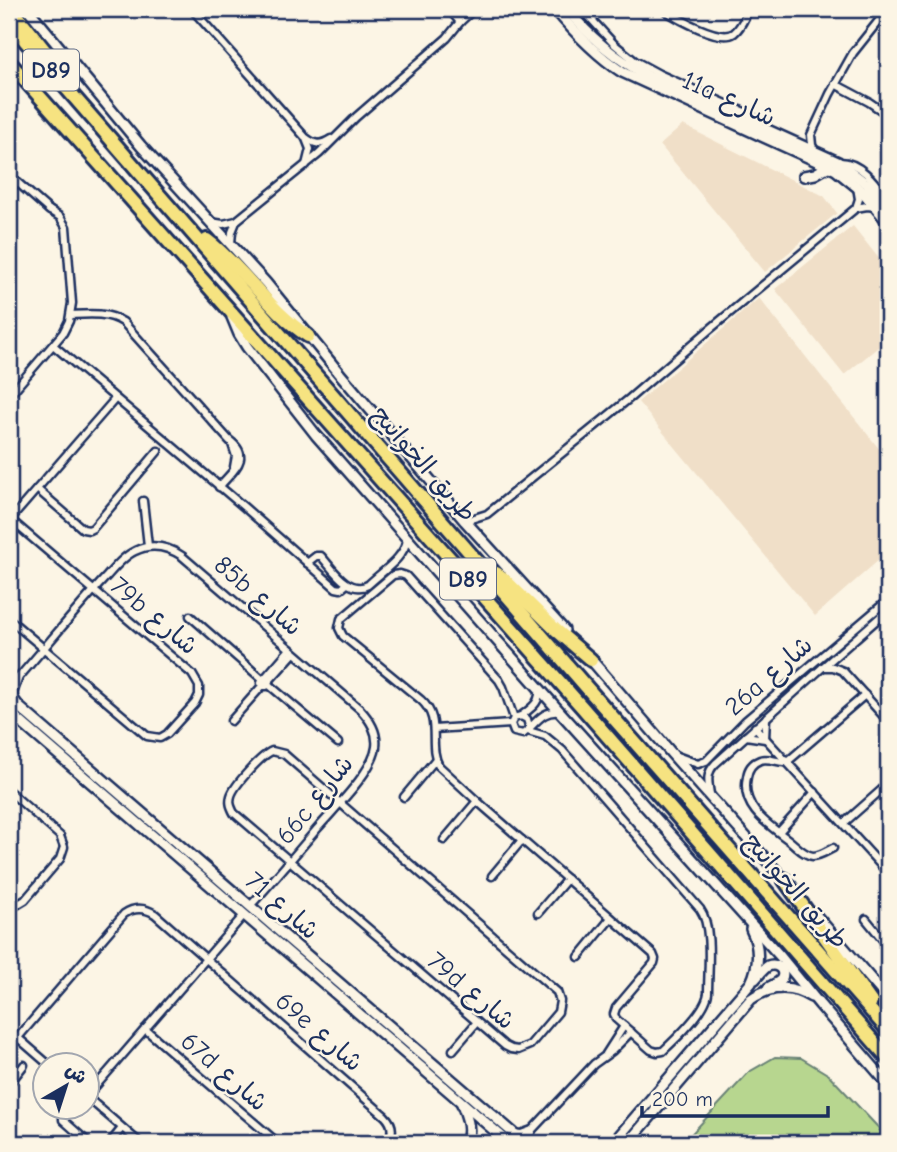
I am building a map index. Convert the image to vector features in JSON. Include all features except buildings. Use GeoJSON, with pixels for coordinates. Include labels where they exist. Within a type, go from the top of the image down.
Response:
{"type":"FeatureCollection","features":[{"type":"Feature","properties":{"kind":"highway"},"geometry":{"type":"LineString","coordinates":[[12,9],[69,82],[92,118]]}},
{"type":"Feature","properties":{"kind":"highway","name":"طريق الخوانيج"},"geometry":{"type":"LineString","coordinates":[[9,22],[888,1030]]}},
{"type":"Feature","properties":{"kind":"highway","name":"طريق الخوانيج"},"geometry":{"type":"LineString","coordinates":[[9,62],[564,687],[888,1058]]}},
{"type":"Feature","properties":{"kind":"highway"},"geometry":{"type":"LineString","coordinates":[[9,70],[44,103]]}},
{"type":"Feature","properties":{"kind":"highway"},"geometry":{"type":"LineString","coordinates":[[190,230],[219,249],[279,314],[308,336]]}},
{"type":"Feature","properties":{"kind":"highway"},"geometry":{"type":"LineString","coordinates":[[484,569],[503,578],[591,660]]}},
{"type":"Feature","properties":{"kind":"highway"},"geometry":{"type":"LineString","coordinates":[[784,879],[866,992],[878,1018]]}},
{"type":"Feature","properties":{"kind":"street"},"geometry":{"type":"LineString","coordinates":[[28,9],[124,125],[275,293],[308,336],[475,533],[591,660],[888,999]]}},
{"type":"Feature","properties":{"kind":"street"},"geometry":{"type":"LineString","coordinates":[[192,9],[305,137],[320,144],[337,136]]}},
{"type":"Feature","properties":{"kind":"street"},"geometry":{"type":"LineString","coordinates":[[449,9],[460,22]]}},
{"type":"Feature","properties":{"kind":"street"},"geometry":{"type":"LineString","coordinates":[[210,221],[223,224],[236,221],[306,165],[441,43],[474,9]]}},
{"type":"Feature","properties":{"kind":"street","name":"11a شارع"},"geometry":{"type":"LineString","coordinates":[[555,9],[604,60],[622,72],[853,172],[888,209]]}},
{"type":"Feature","properties":{"kind":"street","name":"11a شارع"},"geometry":{"type":"LineString","coordinates":[[567,9],[594,38],[636,69],[815,151],[856,185],[888,222]]}},
{"type":"Feature","properties":{"kind":"street","name":"11a شارع"},"geometry":{"type":"LineString","coordinates":[[582,9],[614,44],[635,61],[749,114],[765,128]]}},
{"type":"Feature","properties":{"kind":"street"},"geometry":{"type":"LineString","coordinates":[[663,9],[710,33],[727,36],[738,29],[749,9]]}},
{"type":"Feature","properties":{"kind":"street"},"geometry":{"type":"LineString","coordinates":[[815,151],[811,135],[835,84],[858,45],[888,9]]}},
{"type":"Feature","properties":{"kind":"street"},"geometry":{"type":"LineString","coordinates":[[835,84],[888,115]]}},
{"type":"Feature","properties":{"kind":"street"},"geometry":{"type":"LineString","coordinates":[[795,142],[811,135]]}},
{"type":"Feature","properties":{"kind":"street"},"geometry":{"type":"LineString","coordinates":[[305,137],[310,149],[306,165]]}},
{"type":"Feature","properties":{"kind":"street"},"geometry":{"type":"LineString","coordinates":[[804,176],[815,174],[833,164],[848,162],[873,181],[888,200]]}},
{"type":"Feature","properties":{"kind":"street"},"geometry":{"type":"LineString","coordinates":[[9,175],[49,210],[68,239],[72,303],[71,315],[63,333],[9,396]]}},
{"type":"Feature","properties":{"kind":"street"},"geometry":{"type":"LineString","coordinates":[[856,185],[859,199],[856,208]]}},
{"type":"Feature","properties":{"kind":"street"},"geometry":{"type":"LineString","coordinates":[[465,521],[486,514],[630,398],[856,208],[878,208]]}},
{"type":"Feature","properties":{"kind":"street"},"geometry":{"type":"LineString","coordinates":[[231,243],[236,221]]}},
{"type":"Feature","properties":{"kind":"street"},"geometry":{"type":"LineString","coordinates":[[230,312],[239,334],[252,353],[316,435],[780,956],[888,1083]]}},
{"type":"Feature","properties":{"kind":"street"},"geometry":{"type":"LineString","coordinates":[[71,315],[93,314],[115,317],[123,322],[237,447],[240,457],[237,467],[219,487]]}},
{"type":"Feature","properties":{"kind":"street"},"geometry":{"type":"LineString","coordinates":[[53,345],[337,589],[347,584]]}},
{"type":"Feature","properties":{"kind":"street"},"geometry":{"type":"LineString","coordinates":[[10,521],[115,398]]}},
{"type":"Feature","properties":{"kind":"street"},"geometry":{"type":"LineString","coordinates":[[37,489],[83,529],[89,530],[158,451]]}},
{"type":"Feature","properties":{"kind":"street"},"geometry":{"type":"LineString","coordinates":[[9,683],[20,676],[121,562],[136,550],[148,547],[143,501]]}},
{"type":"Feature","properties":{"kind":"street"},"geometry":{"type":"LineString","coordinates":[[475,533],[486,514]]}},
{"type":"Feature","properties":{"kind":"street","name":"79b شارع"},"geometry":{"type":"LineString","coordinates":[[10,521],[195,678],[199,686],[197,699],[164,737],[147,736],[43,649]]}},
{"type":"Feature","properties":{"kind":"street"},"geometry":{"type":"LineString","coordinates":[[307,563],[316,556],[321,556],[347,584],[357,588],[368,585],[401,554],[407,539]]}},
{"type":"Feature","properties":{"kind":"street","name":"85b شارع"},"geometry":{"type":"LineString","coordinates":[[148,547],[162,547],[182,556],[360,709]]}},
{"type":"Feature","properties":{"kind":"street"},"geometry":{"type":"LineString","coordinates":[[518,719],[496,676],[403,574],[396,574],[341,619],[339,625],[343,636],[424,702],[431,712],[435,760],[439,766],[653,954],[654,963],[614,1010],[614,1017],[654,1052],[660,1052],[666,1049],[703,1008],[708,993],[706,919],[701,909],[562,750],[545,736],[528,728]]}},
{"type":"Feature","properties":{"kind":"street","name":"26a شارع"},"geometry":{"type":"LineString","coordinates":[[672,754],[698,764],[706,761],[772,697],[888,600]]}},
{"type":"Feature","properties":{"kind":"street","name":"26a شارع"},"geometry":{"type":"LineString","coordinates":[[710,798],[709,770],[888,610]]}},
{"type":"Feature","properties":{"kind":"street"},"geometry":{"type":"LineString","coordinates":[[190,616],[338,743]]}},
{"type":"Feature","properties":{"kind":"street"},"geometry":{"type":"LineString","coordinates":[[9,619],[43,649]]}},
{"type":"Feature","properties":{"kind":"street"},"geometry":{"type":"LineString","coordinates":[[232,721],[292,651]]}},
{"type":"Feature","properties":{"kind":"street"},"geometry":{"type":"LineString","coordinates":[[840,651],[843,671],[888,721]]}},
{"type":"Feature","properties":{"kind":"street"},"geometry":{"type":"LineString","coordinates":[[823,667],[843,671]]}},
{"type":"Feature","properties":{"kind":"street"},"geometry":{"type":"LineString","coordinates":[[10,701],[20,676]]}},
{"type":"Feature","properties":{"kind":"street"},"geometry":{"type":"LineString","coordinates":[[539,688],[539,698],[532,711],[518,719],[512,729],[523,734],[548,712],[561,712]]}},
{"type":"Feature","properties":{"kind":"street"},"geometry":{"type":"LineString","coordinates":[[833,848],[811,856],[758,815],[747,797],[748,770],[758,761],[769,759],[787,762],[865,695]]}},
{"type":"Feature","properties":{"kind":"street"},"geometry":{"type":"LineString","coordinates":[[772,697],[753,720],[755,727],[888,873]]}},
{"type":"Feature","properties":{"kind":"street","name":"شارع 71"},"geometry":{"type":"LineString","coordinates":[[10,701],[509,1143]]}},
{"type":"Feature","properties":{"kind":"street","name":"شارع 71"},"geometry":{"type":"LineString","coordinates":[[10,701],[247,911],[286,937],[527,1143]]}},
{"type":"Feature","properties":{"kind":"street","name":"66c شارع"},"geometry":{"type":"LineString","coordinates":[[102,1080],[369,766],[376,746],[373,726],[360,709]]}},
{"type":"Feature","properties":{"kind":"street"},"geometry":{"type":"LineString","coordinates":[[765,718],[765,738]]}},
{"type":"Feature","properties":{"kind":"street"},"geometry":{"type":"LineString","coordinates":[[434,729],[518,719],[529,722],[528,728]]}},
{"type":"Feature","properties":{"kind":"street"},"geometry":{"type":"LineString","coordinates":[[745,736],[765,738]]}},
{"type":"Feature","properties":{"kind":"street","name":"79d شارع"},"geometry":{"type":"LineString","coordinates":[[272,751],[284,754],[554,989],[559,998],[556,1014],[530,1045],[521,1049],[508,1048],[290,861],[231,808],[230,797],[233,792],[262,757],[272,751]]}},
{"type":"Feature","properties":{"kind":"street"},"geometry":{"type":"LineString","coordinates":[[404,797],[435,760]]}},
{"type":"Feature","properties":{"kind":"street"},"geometry":{"type":"LineString","coordinates":[[844,823],[888,784]]}},
{"type":"Feature","properties":{"kind":"street"},"geometry":{"type":"LineString","coordinates":[[9,791],[60,836],[64,848],[60,859],[25,900],[9,907]]}},
{"type":"Feature","properties":{"kind":"street"},"geometry":{"type":"LineString","coordinates":[[779,832],[815,792]]}},
{"type":"Feature","properties":{"kind":"street"},"geometry":{"type":"LineString","coordinates":[[444,839],[477,802]]}},
{"type":"Feature","properties":{"kind":"street"},"geometry":{"type":"LineString","coordinates":[[492,876],[522,840]]}},
{"type":"Feature","properties":{"kind":"street"},"geometry":{"type":"LineString","coordinates":[[538,913],[567,879]]}},
{"type":"Feature","properties":{"kind":"street","name":"69e شارع"},"geometry":{"type":"LineString","coordinates":[[9,1048],[120,918],[128,911],[139,908],[150,911],[385,1116],[392,1131],[388,1143]]}},
{"type":"Feature","properties":{"kind":"street"},"geometry":{"type":"LineString","coordinates":[[579,957],[611,918]]}},
{"type":"Feature","properties":{"kind":"street"},"geometry":{"type":"LineString","coordinates":[[866,919],[888,946]]}},
{"type":"Feature","properties":{"kind":"street"},"geometry":{"type":"LineString","coordinates":[[747,921],[756,940],[758,961],[747,989]]}},
{"type":"Feature","properties":{"kind":"street"},"geometry":{"type":"LineString","coordinates":[[613,1143],[767,967],[778,966],[783,973],[782,978],[745,1005],[628,1143]]}},
{"type":"Feature","properties":{"kind":"street"},"geometry":{"type":"LineString","coordinates":[[757,995],[771,989],[792,989],[804,993],[820,1005]]}},
{"type":"Feature","properties":{"kind":"street"},"geometry":{"type":"LineString","coordinates":[[453,1050],[477,1022]]}},
{"type":"Feature","properties":{"kind":"street"},"geometry":{"type":"LineString","coordinates":[[606,1055],[624,1026]]}},
{"type":"Feature","properties":{"kind":"street","name":"67d شارع"},"geometry":{"type":"LineString","coordinates":[[145,1029],[278,1143]]}},
{"type":"Feature","properties":{"kind":"street"},"geometry":{"type":"LineString","coordinates":[[9,1030],[32,1051]]}},
{"type":"Feature","properties":{"kind":"street"},"geometry":{"type":"LineString","coordinates":[[527,1143],[532,1130],[594,1064],[631,1032]]}},
{"type":"Feature","properties":{"kind":"street"},"geometry":{"type":"LineString","coordinates":[[10,1079],[24,1065]]}},
{"type":"Feature","properties":{"kind":"street"},"geometry":{"type":"LineString","coordinates":[[461,1103],[469,1123],[466,1143]]}},
{"type":"Feature","properties":{"kind":"street"},"geometry":{"type":"LineString","coordinates":[[102,1109],[140,1143]]}},
{"type":"Feature","properties":{"kind":"street"},"geometry":{"type":"LineString","coordinates":[[63,1120],[89,1143]]}},
{"type":"Feature","properties":{"kind":"street"},"geometry":{"type":"LineString","coordinates":[[110,1143],[122,1128]]}},
{"type":"Feature","properties":{"kind":"street"},"geometry":{"type":"LineString","coordinates":[[513,1133],[521,1134],[532,1130]]}},
{"type":"Feature","properties":{"kind":"shaded area"},"geometry":{"type":"Polygon","coordinates":[[[683,125],[824,196],[837,213],[765,272],[660,145],[683,125]]]}},
{"type":"Feature","properties":{"kind":"shaded area"},"geometry":{"type":"Polygon","coordinates":[[[853,226],[888,270],[888,339],[844,375],[775,289],[853,226]]]}},
{"type":"Feature","properties":{"kind":"shaded area"},"geometry":{"type":"Polygon","coordinates":[[[759,298],[888,460],[888,552],[815,616],[638,402],[759,298]]]}},
{"type":"Feature","properties":{"kind":"green space"},"geometry":{"type":"Polygon","coordinates":[[[775,1057],[801,1058],[829,1075],[888,1138],[888,1143],[683,1143],[749,1072],[775,1057]]]}}]}
